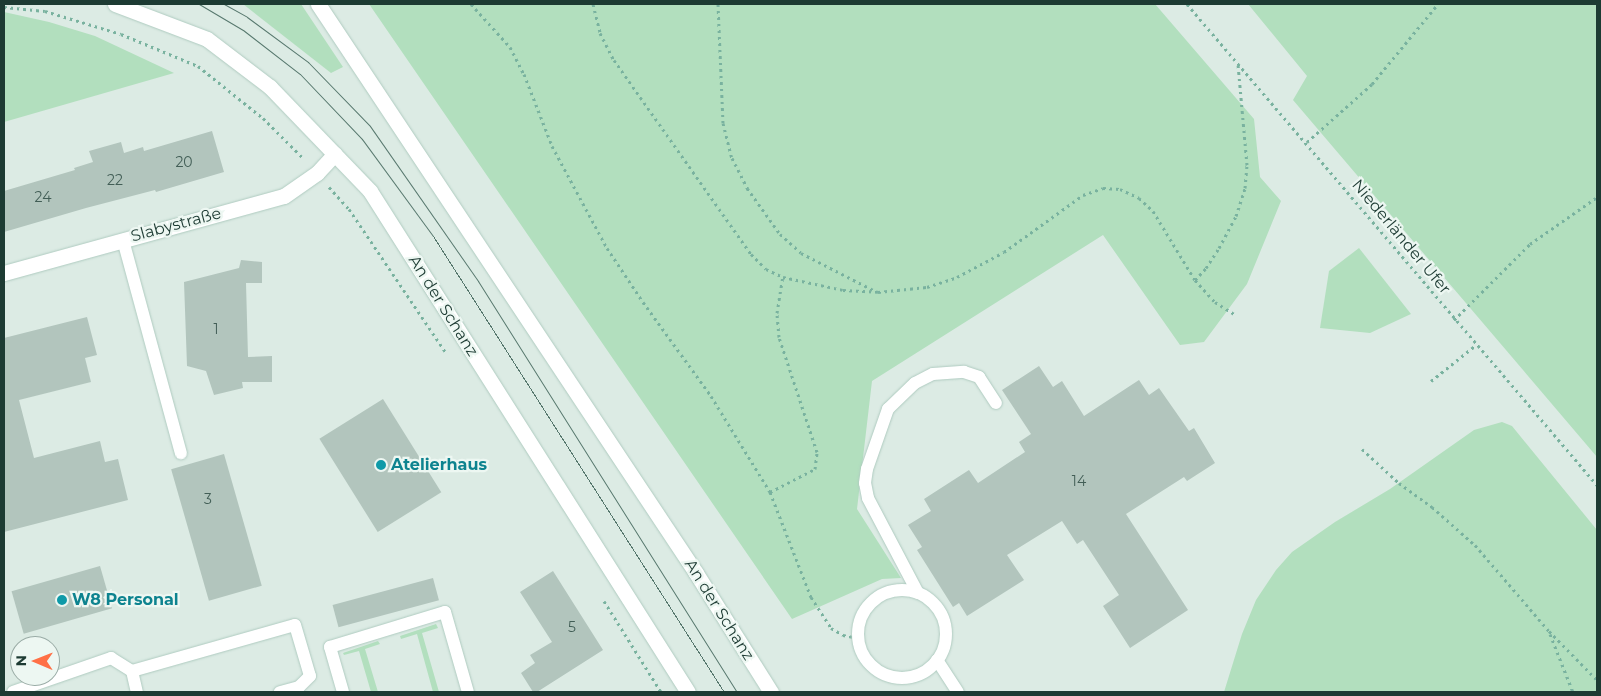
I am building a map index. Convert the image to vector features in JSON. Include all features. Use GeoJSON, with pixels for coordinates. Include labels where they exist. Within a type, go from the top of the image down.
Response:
{"type":"FeatureCollection","features":[{"type":"Feature","properties":{"kind":"main road","name":"An der Schanz"},"geometry":{"type":"LineString","coordinates":[[115,4],[207,39],[270,87],[370,191],[688,692]]}},
{"type":"Feature","properties":{"kind":"main road","name":"An der Schanz"},"geometry":{"type":"LineString","coordinates":[[318,4],[691,565],[770,692]]}},
{"type":"Feature","properties":{"kind":"main road","name":"Slabystraße"},"geometry":{"type":"LineString","coordinates":[[4,273],[284,196],[317,172],[335,154]]}},
{"type":"Feature","properties":{"kind":"lane"},"geometry":{"type":"LineString","coordinates":[[123,240],[181,453]]}},
{"type":"Feature","properties":{"kind":"lane"},"geometry":{"type":"LineString","coordinates":[[918,593],[868,498],[865,484],[867,469],[888,409],[915,383],[933,374],[964,372],[979,377],[996,403]]}},
{"type":"Feature","properties":{"kind":"lane"},"geometry":{"type":"LineString","coordinates":[[896,591],[918,593],[932,601],[941,612],[946,627],[946,642],[937,660],[921,674],[909,678],[890,676],[870,665],[862,653],[858,638],[859,623],[865,609],[876,598],[896,591]]}},
{"type":"Feature","properties":{"kind":"lane"},"geometry":{"type":"LineString","coordinates":[[344,692],[330,647],[445,612],[468,692]]}},
{"type":"Feature","properties":{"kind":"lane"},"geometry":{"type":"LineString","coordinates":[[132,671],[295,625],[310,676],[299,687],[280,692]]}},
{"type":"Feature","properties":{"kind":"lane"},"geometry":{"type":"LineString","coordinates":[[13,692],[111,658],[132,671],[137,692]]}},
{"type":"Feature","properties":{"kind":"lane"},"geometry":{"type":"LineString","coordinates":[[937,660],[958,692]]}},
{"type":"Feature","properties":{"kind":"path"},"geometry":{"type":"LineString","coordinates":[[471,4],[510,47],[524,74],[552,146],[607,248],[643,302],[711,396],[770,492],[811,597],[831,628],[843,635],[858,638]]}},
{"type":"Feature","properties":{"kind":"path"},"geometry":{"type":"LineString","coordinates":[[593,4],[600,33],[614,60],[751,254],[766,269],[783,277],[843,290],[878,292],[927,287],[957,277],[1004,252],[1083,195],[1103,188],[1120,189],[1139,198],[1153,212],[1196,280],[1215,302],[1236,315]]}},
{"type":"Feature","properties":{"kind":"path"},"geometry":{"type":"LineString","coordinates":[[718,4],[723,123],[732,158],[747,188],[780,234],[801,253],[878,292]]}},
{"type":"Feature","properties":{"kind":"path","name":"Niederländer Ufer"},"geometry":{"type":"LineString","coordinates":[[1187,4],[1307,142],[1454,320],[1597,485]]}},
{"type":"Feature","properties":{"kind":"path"},"geometry":{"type":"LineString","coordinates":[[1307,142],[1372,84],[1438,4]]}},
{"type":"Feature","properties":{"kind":"path"},"geometry":{"type":"LineString","coordinates":[[4,7],[45,11],[121,34],[198,66],[263,118],[317,172],[349,209],[449,357]]}},
{"type":"Feature","properties":{"kind":"path"},"geometry":{"type":"LineString","coordinates":[[1196,280],[1224,240],[1236,216],[1245,188],[1247,165],[1238,64]]}},
{"type":"Feature","properties":{"kind":"path"},"geometry":{"type":"LineString","coordinates":[[1454,320],[1530,244],[1597,197]]}},
{"type":"Feature","properties":{"kind":"path"},"geometry":{"type":"LineString","coordinates":[[770,492],[815,469],[817,452],[780,337],[777,313],[783,277]]}},
{"type":"Feature","properties":{"kind":"path"},"geometry":{"type":"LineString","coordinates":[[1431,381],[1476,345]]}},
{"type":"Feature","properties":{"kind":"path"},"geometry":{"type":"LineString","coordinates":[[1362,449],[1399,483],[1432,507],[1475,545],[1549,631],[1597,680]]}},
{"type":"Feature","properties":{"kind":"path"},"geometry":{"type":"LineString","coordinates":[[602,598],[661,692]]}},
{"type":"Feature","properties":{"kind":"path"},"geometry":{"type":"LineString","coordinates":[[1549,631],[1573,692]]}},
{"type":"Feature","properties":{"kind":"green space"},"geometry":{"type":"Polygon","coordinates":[[[243,4],[301,4],[343,67],[331,73],[243,4]]]}},
{"type":"Feature","properties":{"kind":"green space"},"geometry":{"type":"Polygon","coordinates":[[[369,4],[1155,4],[1254,119],[1260,177],[1281,201],[1247,284],[1204,342],[1180,345],[1103,235],[872,381],[857,509],[901,578],[882,579],[792,619],[369,4]]]}},
{"type":"Feature","properties":{"kind":"green space"},"geometry":{"type":"Polygon","coordinates":[[[1248,4],[1597,4],[1597,457],[1293,100],[1307,76],[1248,4]]]}},
{"type":"Feature","properties":{"kind":"green space"},"geometry":{"type":"Polygon","coordinates":[[[4,12],[49,22],[95,36],[174,73],[4,122],[4,12]]]}},
{"type":"Feature","properties":{"kind":"green space"},"geometry":{"type":"Polygon","coordinates":[[[1359,248],[1411,314],[1370,333],[1320,328],[1329,271],[1359,248]]]}},
{"type":"Feature","properties":{"kind":"green space"},"geometry":{"type":"Polygon","coordinates":[[[1502,422],[1512,426],[1597,530],[1597,692],[1224,692],[1242,634],[1256,600],[1276,570],[1292,552],[1335,522],[1390,489],[1474,430],[1502,422]]]}},
{"type":"Feature","properties":{"kind":"green space"},"geometry":{"type":"Polygon","coordinates":[[[436,624],[438,628],[422,633],[439,692],[433,692],[417,634],[401,639],[400,636],[436,624]]]}},
{"type":"Feature","properties":{"kind":"green space"},"geometry":{"type":"Polygon","coordinates":[[[378,641],[380,644],[365,649],[378,692],[371,692],[359,651],[344,655],[343,653],[378,641]]]}},
{"type":"Feature","properties":{"kind":"building"},"geometry":{"type":"Polygon","coordinates":[[[212,131],[224,172],[156,192],[155,190],[86,208],[4,232],[4,191],[75,170],[74,168],[93,162],[89,151],[121,142],[124,153],[143,147],[144,151],[212,131]]]}},
{"type":"Feature","properties":{"kind":"building"},"geometry":{"type":"Polygon","coordinates":[[[241,260],[262,262],[262,283],[246,283],[248,357],[272,356],[272,382],[242,382],[243,388],[214,395],[206,371],[187,366],[184,282],[239,268],[241,260]]]}},
{"type":"Feature","properties":{"kind":"building"},"geometry":{"type":"Polygon","coordinates":[[[87,317],[97,355],[85,358],[91,382],[19,400],[34,458],[100,441],[105,462],[118,459],[128,500],[4,532],[4,338],[87,317]]]}},
{"type":"Feature","properties":{"kind":"building"},"geometry":{"type":"Polygon","coordinates":[[[1039,366],[1053,387],[1062,381],[1084,416],[1139,380],[1149,395],[1159,388],[1189,431],[1194,428],[1215,463],[1187,481],[1184,477],[1126,514],[1188,610],[1130,648],[1103,606],[1119,595],[1083,540],[1077,544],[1062,521],[1007,555],[1024,580],[967,616],[959,603],[953,607],[917,550],[922,547],[908,525],[931,511],[924,499],[969,470],[978,483],[1025,452],[1019,442],[1031,434],[1002,390],[1039,366]]]}},
{"type":"Feature","properties":{"kind":"building","name":"Atelierhaus"},"geometry":{"type":"Polygon","coordinates":[[[383,399],[441,492],[378,532],[319,439],[383,399]]]}},
{"type":"Feature","properties":{"kind":"building"},"geometry":{"type":"Polygon","coordinates":[[[224,454],[262,586],[209,601],[171,469],[224,454]]]}},
{"type":"Feature","properties":{"kind":"building","name":"W8 Personal"},"geometry":{"type":"Polygon","coordinates":[[[100,566],[112,608],[24,634],[12,591],[100,566]]]}},
{"type":"Feature","properties":{"kind":"building"},"geometry":{"type":"Polygon","coordinates":[[[553,571],[603,650],[537,692],[533,692],[521,673],[535,663],[530,655],[552,642],[520,592],[553,571]]]}},
{"type":"Feature","properties":{"kind":"building"},"geometry":{"type":"Polygon","coordinates":[[[433,578],[439,600],[338,627],[333,605],[433,578]]]}},
{"type":"Feature","properties":{"kind":"tram line"},"geometry":{"type":"LineString","coordinates":[[199,4],[243,30],[300,74],[362,139],[433,236],[724,692]]}},
{"type":"Feature","properties":{"kind":"tram line"},"geometry":{"type":"LineString","coordinates":[[224,4],[247,17],[308,62],[370,126],[478,281],[737,692]]}},
{"type":"Feature","properties":{"kind":"place","name":"Atelierhaus"},"geometry":{"type":"Point","coordinates":[381,465]}},
{"type":"Feature","properties":{"kind":"place","name":"W8 Personal"},"geometry":{"type":"Point","coordinates":[62,600]}}]}
